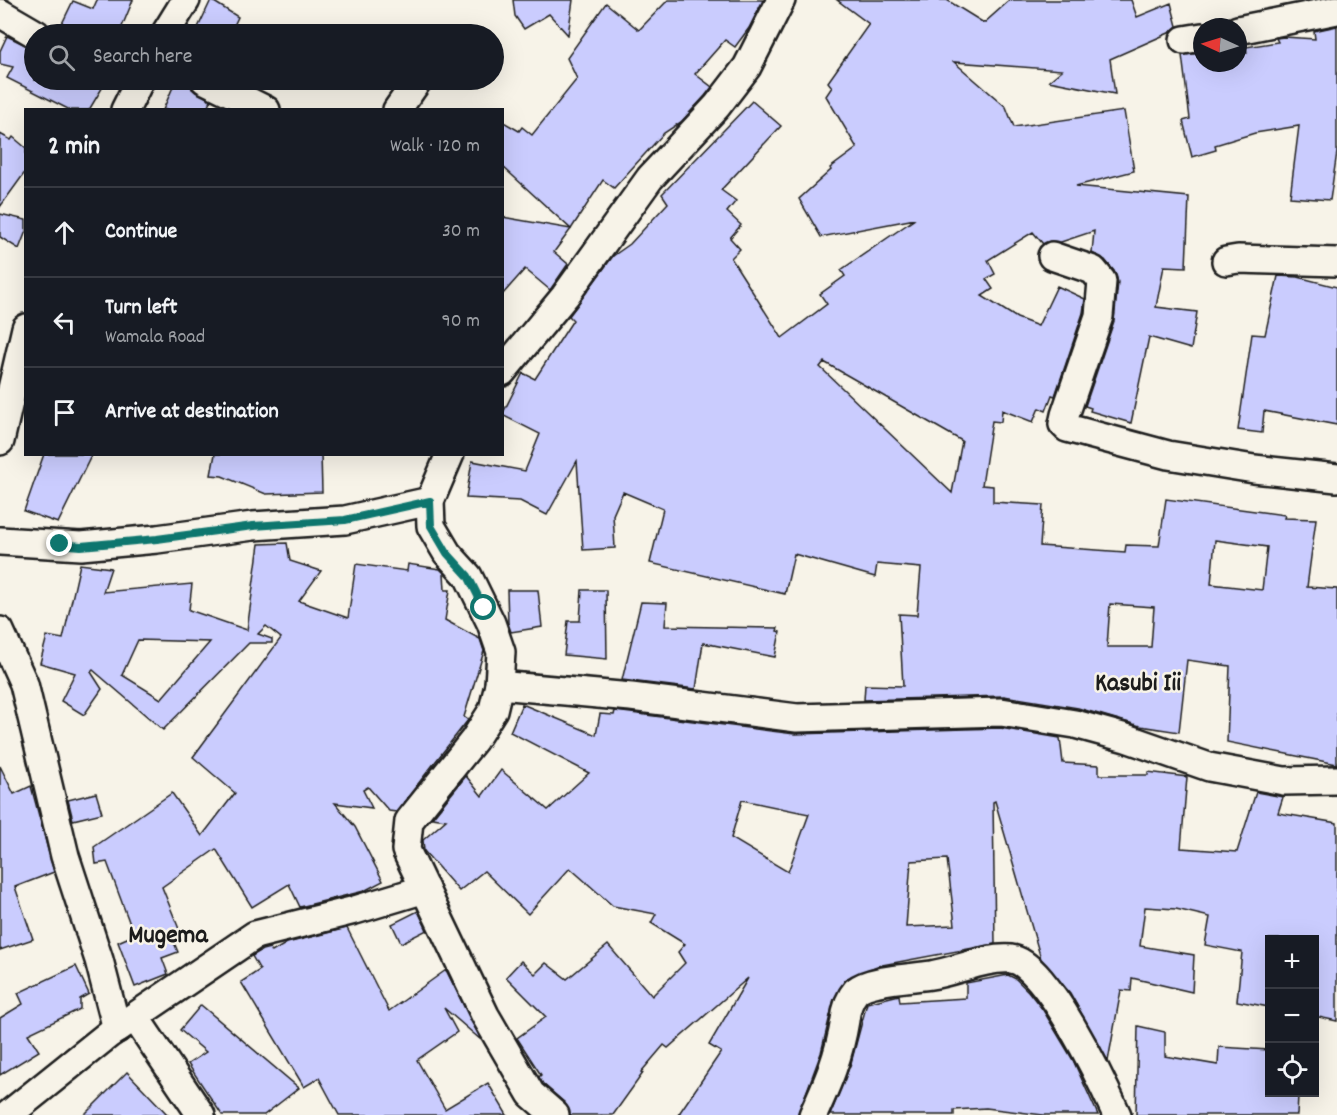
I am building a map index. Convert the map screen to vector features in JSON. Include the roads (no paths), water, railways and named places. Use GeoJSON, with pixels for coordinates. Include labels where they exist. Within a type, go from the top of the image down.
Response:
{"type":"FeatureCollection","features":[{"type":"Feature","properties":{"kind":"street"},"geometry":{"type":"LineString","coordinates":[[171,24],[186,0]]}},
{"type":"Feature","properties":{"kind":"street"},"geometry":{"type":"LineString","coordinates":[[504,370],[565,296],[650,178],[717,106],[747,67],[781,0]]}},
{"type":"Feature","properties":{"kind":"street"},"geometry":{"type":"LineString","coordinates":[[1247,28],[1332,7]]}},
{"type":"Feature","properties":{"kind":"street"},"geometry":{"type":"LineString","coordinates":[[0,13],[24,27]]}},
{"type":"Feature","properties":{"kind":"street"},"geometry":{"type":"LineString","coordinates":[[225,90],[262,108]]}},
{"type":"Feature","properties":{"kind":"street"},"geometry":{"type":"LineString","coordinates":[[398,108],[411,90]]}},
{"type":"Feature","properties":{"kind":"street"},"geometry":{"type":"LineString","coordinates":[[1052,256],[1093,270],[1102,281],[1099,316],[1065,415],[1063,424],[1067,428],[1168,455],[1254,469],[1337,478]]}},
{"type":"Feature","properties":{"kind":"street"},"geometry":{"type":"LineString","coordinates":[[1226,261],[1238,259],[1337,262]]}},
{"type":"Feature","properties":{"kind":"street"},"geometry":{"type":"LineString","coordinates":[[0,441],[24,337]]}},
{"type":"Feature","properties":{"kind":"street"},"geometry":{"type":"LineString","coordinates":[[449,456],[430,501],[431,526],[447,553],[468,576],[491,623],[501,652],[499,685],[493,710],[474,740],[409,821],[406,850],[485,1015],[531,1094],[555,1115]]}},
{"type":"Feature","properties":{"kind":"street"},"geometry":{"type":"LineString","coordinates":[[0,542],[81,546],[157,539],[253,526],[345,520],[430,501]]}},
{"type":"Feature","properties":{"kind":"street"},"geometry":{"type":"LineString","coordinates":[[0,631],[24,684],[64,856],[99,960],[126,1023],[201,1115]]}},
{"type":"Feature","properties":{"kind":"street"},"geometry":{"type":"LineString","coordinates":[[499,685],[631,697],[797,718],[863,717],[961,711],[1001,712],[1106,732],[1209,767],[1284,781],[1337,780]]}},
{"type":"Feature","properties":{"kind":"street"},"geometry":{"type":"LineString","coordinates":[[8,1115],[126,1023],[255,935],[355,910],[425,889]]}},
{"type":"Feature","properties":{"kind":"street"},"geometry":{"type":"LineString","coordinates":[[813,1115],[840,1054],[845,1016],[850,999],[856,992],[871,984],[949,972],[995,960],[1013,959],[1021,963],[1042,982],[1073,1028],[1117,1115]]}},
{"type":"Feature","properties":{"kind":"district","name":"Kasubi Iii"},"geometry":{"type":"Point","coordinates":[1138,684]}},
{"type":"Feature","properties":{"kind":"district","name":"Mugema"},"geometry":{"type":"Point","coordinates":[168,936]}}]}
